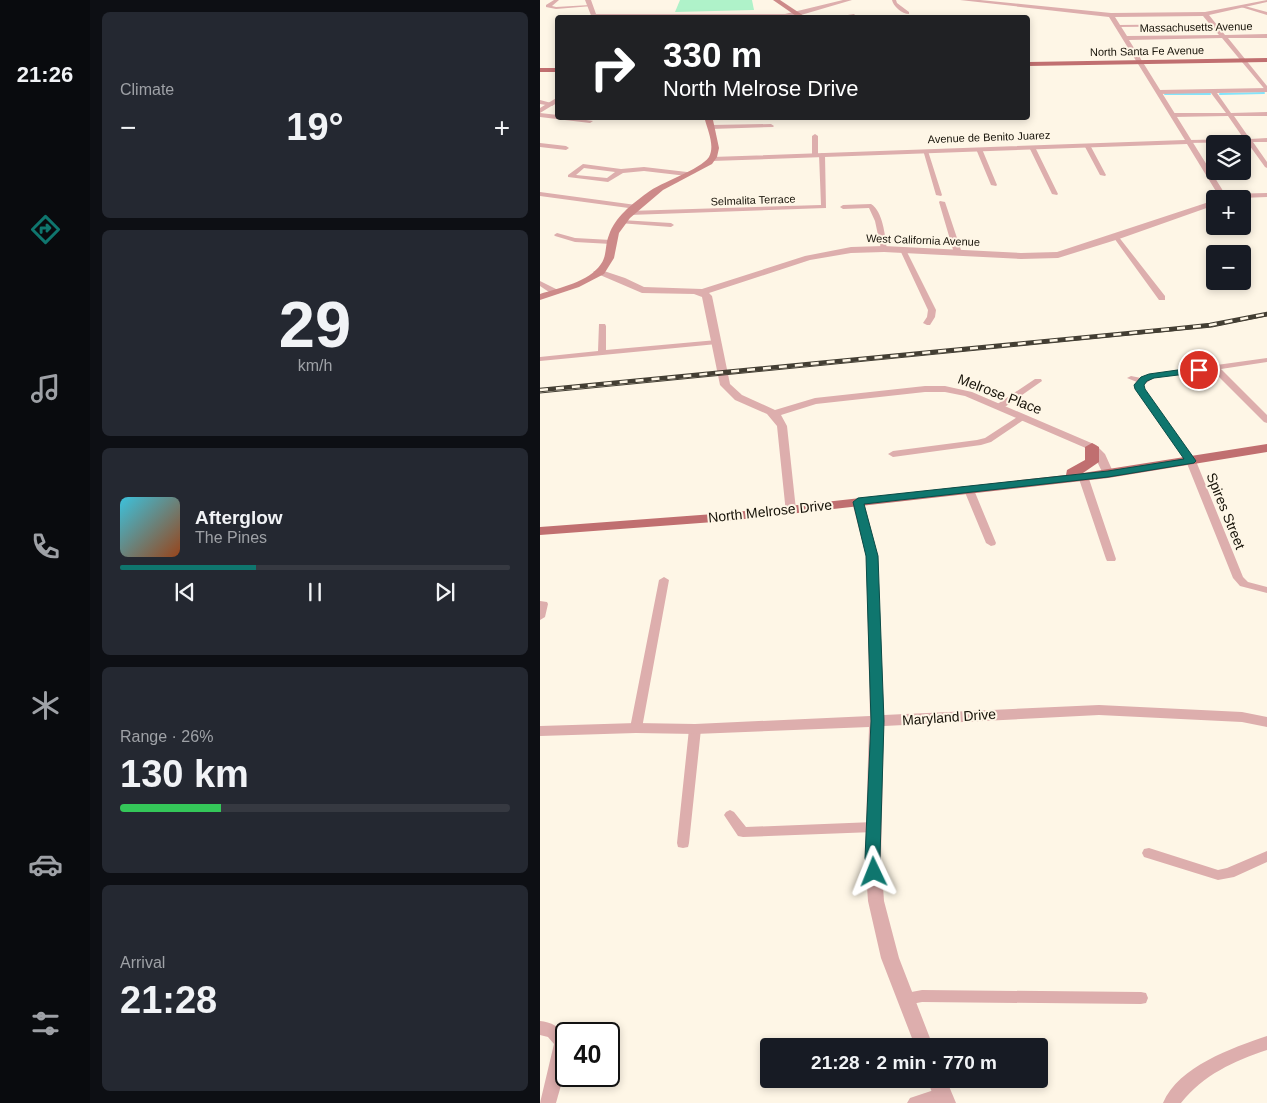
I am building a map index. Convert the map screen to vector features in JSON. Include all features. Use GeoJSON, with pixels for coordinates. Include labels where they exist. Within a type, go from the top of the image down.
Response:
{"type":"FeatureCollection","features":[{"type":"Feature","properties":{"kind":"main road"},"geometry":{"type":"LineString","coordinates":[[776,0],[800,15]]}},
{"type":"Feature","properties":{"kind":"main road","name":"North Santa Fe Avenue"},"geometry":{"type":"LineString","coordinates":[[1030,65],[1267,62]]}},
{"type":"Feature","properties":{"kind":"main road"},"geometry":{"type":"LineString","coordinates":[[1058,66],[1091,63]]}},
{"type":"Feature","properties":{"kind":"main road","name":"North Santa Fe Avenue"},"geometry":{"type":"LineString","coordinates":[[1030,65],[1142,64]]}},
{"type":"Feature","properties":{"kind":"main road"},"geometry":{"type":"LineString","coordinates":[[540,72],[555,72]]}},
{"type":"Feature","properties":{"kind":"main road"},"geometry":{"type":"LineString","coordinates":[[540,297],[575,285],[598,272],[608,260],[614,231],[633,210],[656,190],[712,159],[716,151],[711,122]]}},
{"type":"Feature","properties":{"kind":"main road"},"geometry":{"type":"LineString","coordinates":[[1060,479],[1092,462],[1092,447]]}},
{"type":"Feature","properties":{"kind":"main road","name":"North Melrose Drive"},"geometry":{"type":"LineString","coordinates":[[540,531],[790,510],[969,490],[1108,474],[1267,448]]}},
{"type":"Feature","properties":{"kind":"street"},"geometry":{"type":"LineString","coordinates":[[557,0],[548,6],[556,8],[589,3],[594,15]]}},
{"type":"Feature","properties":{"kind":"street"},"geometry":{"type":"LineString","coordinates":[[805,15],[849,0]]}},
{"type":"Feature","properties":{"kind":"street"},"geometry":{"type":"LineString","coordinates":[[894,0],[907,13]]}},
{"type":"Feature","properties":{"kind":"street"},"geometry":{"type":"LineString","coordinates":[[963,0],[1004,2],[1111,15],[1205,14],[1267,0]]}},
{"type":"Feature","properties":{"kind":"street"},"geometry":{"type":"LineString","coordinates":[[1004,2],[1005,11]]}},
{"type":"Feature","properties":{"kind":"street"},"geometry":{"type":"LineString","coordinates":[[1242,6],[1267,14]]}},
{"type":"Feature","properties":{"kind":"street"},"geometry":{"type":"LineString","coordinates":[[1205,14],[1267,90]]}},
{"type":"Feature","properties":{"kind":"street"},"geometry":{"type":"LineString","coordinates":[[1111,15],[1189,142],[1214,190]]}},
{"type":"Feature","properties":{"kind":"street"},"geometry":{"type":"LineString","coordinates":[[1118,26],[1214,25]]}},
{"type":"Feature","properties":{"kind":"street","name":"Massachusetts Avenue"},"geometry":{"type":"LineString","coordinates":[[1126,38],[1267,36]]}},
{"type":"Feature","properties":{"kind":"street"},"geometry":{"type":"LineString","coordinates":[[1159,92],[1267,90]]}},
{"type":"Feature","properties":{"kind":"street"},"geometry":{"type":"LineString","coordinates":[[1213,91],[1244,135]]}},
{"type":"Feature","properties":{"kind":"street"},"geometry":{"type":"LineString","coordinates":[[540,111],[547,103]]}},
{"type":"Feature","properties":{"kind":"street"},"geometry":{"type":"LineString","coordinates":[[1173,115],[1267,114]]}},
{"type":"Feature","properties":{"kind":"street"},"geometry":{"type":"LineString","coordinates":[[540,115],[555,117]]}},
{"type":"Feature","properties":{"kind":"street"},"geometry":{"type":"LineString","coordinates":[[582,120],[590,121]]}},
{"type":"Feature","properties":{"kind":"street"},"geometry":{"type":"LineString","coordinates":[[711,122],[771,126]]}},
{"type":"Feature","properties":{"kind":"street"},"geometry":{"type":"LineString","coordinates":[[815,136],[819,155]]}},
{"type":"Feature","properties":{"kind":"street","name":"Avenue de Benito Juarez"},"geometry":{"type":"LineString","coordinates":[[1251,141],[1267,140]]}},
{"type":"Feature","properties":{"kind":"street","name":"Avenue de Benito Juarez"},"geometry":{"type":"LineString","coordinates":[[712,159],[1206,142]]}},
{"type":"Feature","properties":{"kind":"street"},"geometry":{"type":"LineString","coordinates":[[540,145],[566,148]]}},
{"type":"Feature","properties":{"kind":"street"},"geometry":{"type":"LineString","coordinates":[[1087,145],[1103,175]]}},
{"type":"Feature","properties":{"kind":"street"},"geometry":{"type":"LineString","coordinates":[[1251,145],[1267,166]]}},
{"type":"Feature","properties":{"kind":"street"},"geometry":{"type":"LineString","coordinates":[[1032,147],[1055,194]]}},
{"type":"Feature","properties":{"kind":"street"},"geometry":{"type":"LineString","coordinates":[[979,149],[994,185]]}},
{"type":"Feature","properties":{"kind":"street"},"geometry":{"type":"LineString","coordinates":[[925,151],[958,253]]}},
{"type":"Feature","properties":{"kind":"street","name":"Selmalita Terrace"},"geometry":{"type":"LineString","coordinates":[[633,210],[824,207],[819,155]]}},
{"type":"Feature","properties":{"kind":"street"},"geometry":{"type":"LineString","coordinates":[[621,171],[608,180],[570,176],[583,166],[621,171],[644,169],[687,174]]}},
{"type":"Feature","properties":{"kind":"street"},"geometry":{"type":"LineString","coordinates":[[540,194],[633,210]]}},
{"type":"Feature","properties":{"kind":"street","name":"West California Avenue"},"geometry":{"type":"LineString","coordinates":[[1251,196],[1267,195]]}},
{"type":"Feature","properties":{"kind":"street","name":"West California Avenue"},"geometry":{"type":"LineString","coordinates":[[598,272],[622,280],[642,290],[703,292],[830,253],[884,249],[1052,256],[1068,253],[1116,237],[1206,204]]}},
{"type":"Feature","properties":{"kind":"street"},"geometry":{"type":"LineString","coordinates":[[843,208],[872,206],[878,221],[884,249]]}},
{"type":"Feature","properties":{"kind":"street"},"geometry":{"type":"LineString","coordinates":[[621,222],[671,225]]}},
{"type":"Feature","properties":{"kind":"street"},"geometry":{"type":"LineString","coordinates":[[557,235],[575,240],[611,242]]}},
{"type":"Feature","properties":{"kind":"street"},"geometry":{"type":"LineString","coordinates":[[1116,237],[1162,298]]}},
{"type":"Feature","properties":{"kind":"street"},"geometry":{"type":"LineString","coordinates":[[903,250],[932,310],[931,317],[927,323]]}},
{"type":"Feature","properties":{"kind":"street"},"geometry":{"type":"LineString","coordinates":[[540,283],[556,292]]}},
{"type":"Feature","properties":{"kind":"street"},"geometry":{"type":"LineString","coordinates":[[703,292],[707,296],[710,305],[728,390],[739,399],[775,412],[782,426],[790,510]]}},
{"type":"Feature","properties":{"kind":"street"},"geometry":{"type":"LineString","coordinates":[[602,326],[602,353]]}},
{"type":"Feature","properties":{"kind":"street"},"geometry":{"type":"LineString","coordinates":[[540,359],[717,342]]}},
{"type":"Feature","properties":{"kind":"street"},"geometry":{"type":"LineString","coordinates":[[1131,378],[1142,382],[1152,376],[1267,360]]}},
{"type":"Feature","properties":{"kind":"street"},"geometry":{"type":"LineString","coordinates":[[1215,368],[1267,420]]}},
{"type":"Feature","properties":{"kind":"street"},"geometry":{"type":"LineString","coordinates":[[999,407],[1038,381]]}},
{"type":"Feature","properties":{"kind":"street","name":"Spires Street"},"geometry":{"type":"LineString","coordinates":[[1142,382],[1139,385],[1140,389],[1190,461],[1238,578],[1244,584],[1267,590]]}},
{"type":"Feature","properties":{"kind":"street","name":"Melrose Place"},"geometry":{"type":"LineString","coordinates":[[775,412],[814,401],[925,389],[945,389],[968,394],[1092,447]]}},
{"type":"Feature","properties":{"kind":"street"},"geometry":{"type":"LineString","coordinates":[[893,454],[978,443],[988,440],[1022,417]]}},
{"type":"Feature","properties":{"kind":"street"},"geometry":{"type":"LineString","coordinates":[[1092,447],[1099,454],[1108,474]]}},
{"type":"Feature","properties":{"kind":"street"},"geometry":{"type":"LineString","coordinates":[[1083,476],[1112,559]]}},
{"type":"Feature","properties":{"kind":"street"},"geometry":{"type":"LineString","coordinates":[[969,490],[991,543]]}},
{"type":"Feature","properties":{"kind":"street"},"geometry":{"type":"LineString","coordinates":[[858,502],[872,556],[877,721],[873,858],[876,900],[890,958],[921,1038]]}},
{"type":"Feature","properties":{"kind":"street"},"geometry":{"type":"LineString","coordinates":[[636,728],[664,580]]}},
{"type":"Feature","properties":{"kind":"street"},"geometry":{"type":"LineString","coordinates":[[540,604],[543,604],[540,617]]}},
{"type":"Feature","properties":{"kind":"street","name":"Maryland Drive"},"geometry":{"type":"LineString","coordinates":[[540,731],[636,728],[695,729],[1099,710],[1242,717],[1267,722]]}},
{"type":"Feature","properties":{"kind":"street"},"geometry":{"type":"LineString","coordinates":[[683,843],[695,729]]}},
{"type":"Feature","properties":{"kind":"street"},"geometry":{"type":"LineString","coordinates":[[730,815],[743,832],[874,827]]}},
{"type":"Feature","properties":{"kind":"street"},"geometry":{"type":"LineString","coordinates":[[1149,853],[1218,875],[1229,873],[1267,856]]}},
{"type":"Feature","properties":{"kind":"street"},"geometry":{"type":"LineString","coordinates":[[906,999],[922,996],[1141,998]]}},
{"type":"Feature","properties":{"kind":"street"},"geometry":{"type":"LineString","coordinates":[[540,1028],[556,1033],[561,1044],[548,1103]]}},
{"type":"Feature","properties":{"kind":"street"},"geometry":{"type":"LineString","coordinates":[[1171,1103],[1181,1088],[1207,1068],[1232,1055],[1267,1043]]}},
{"type":"Feature","properties":{"kind":"street"},"geometry":{"type":"LineString","coordinates":[[915,1103],[942,1092]]}},
{"type":"Feature","properties":{"kind":"green space"},"geometry":{"type":"Polygon","coordinates":[[[680,0],[752,0],[754,10],[675,12],[680,0]]]}},
{"type":"Feature","properties":{"kind":"waterway"},"geometry":{"type":"LineString","coordinates":[[1220,94],[1264,93]]}},
{"type":"Feature","properties":{"kind":"waterway"},"geometry":{"type":"LineString","coordinates":[[1165,94],[1210,94]]}},
{"type":"Feature","properties":{"kind":"tram line"},"geometry":{"type":"LineString","coordinates":[[540,393],[1212,327],[1267,316]]}},
{"type":"Feature","properties":{"kind":"railway"},"geometry":{"type":"LineString","coordinates":[[540,390],[1172,329],[1210,325],[1267,314]]}},
{"type":"Feature","properties":{"kind":"route"},"geometry":{"type":"LineString","coordinates":[[874,872],[877,721],[872,556],[858,502],[1108,474],[1190,461],[1139,385],[1144,379],[1152,376],[1199,370]]}}]}
